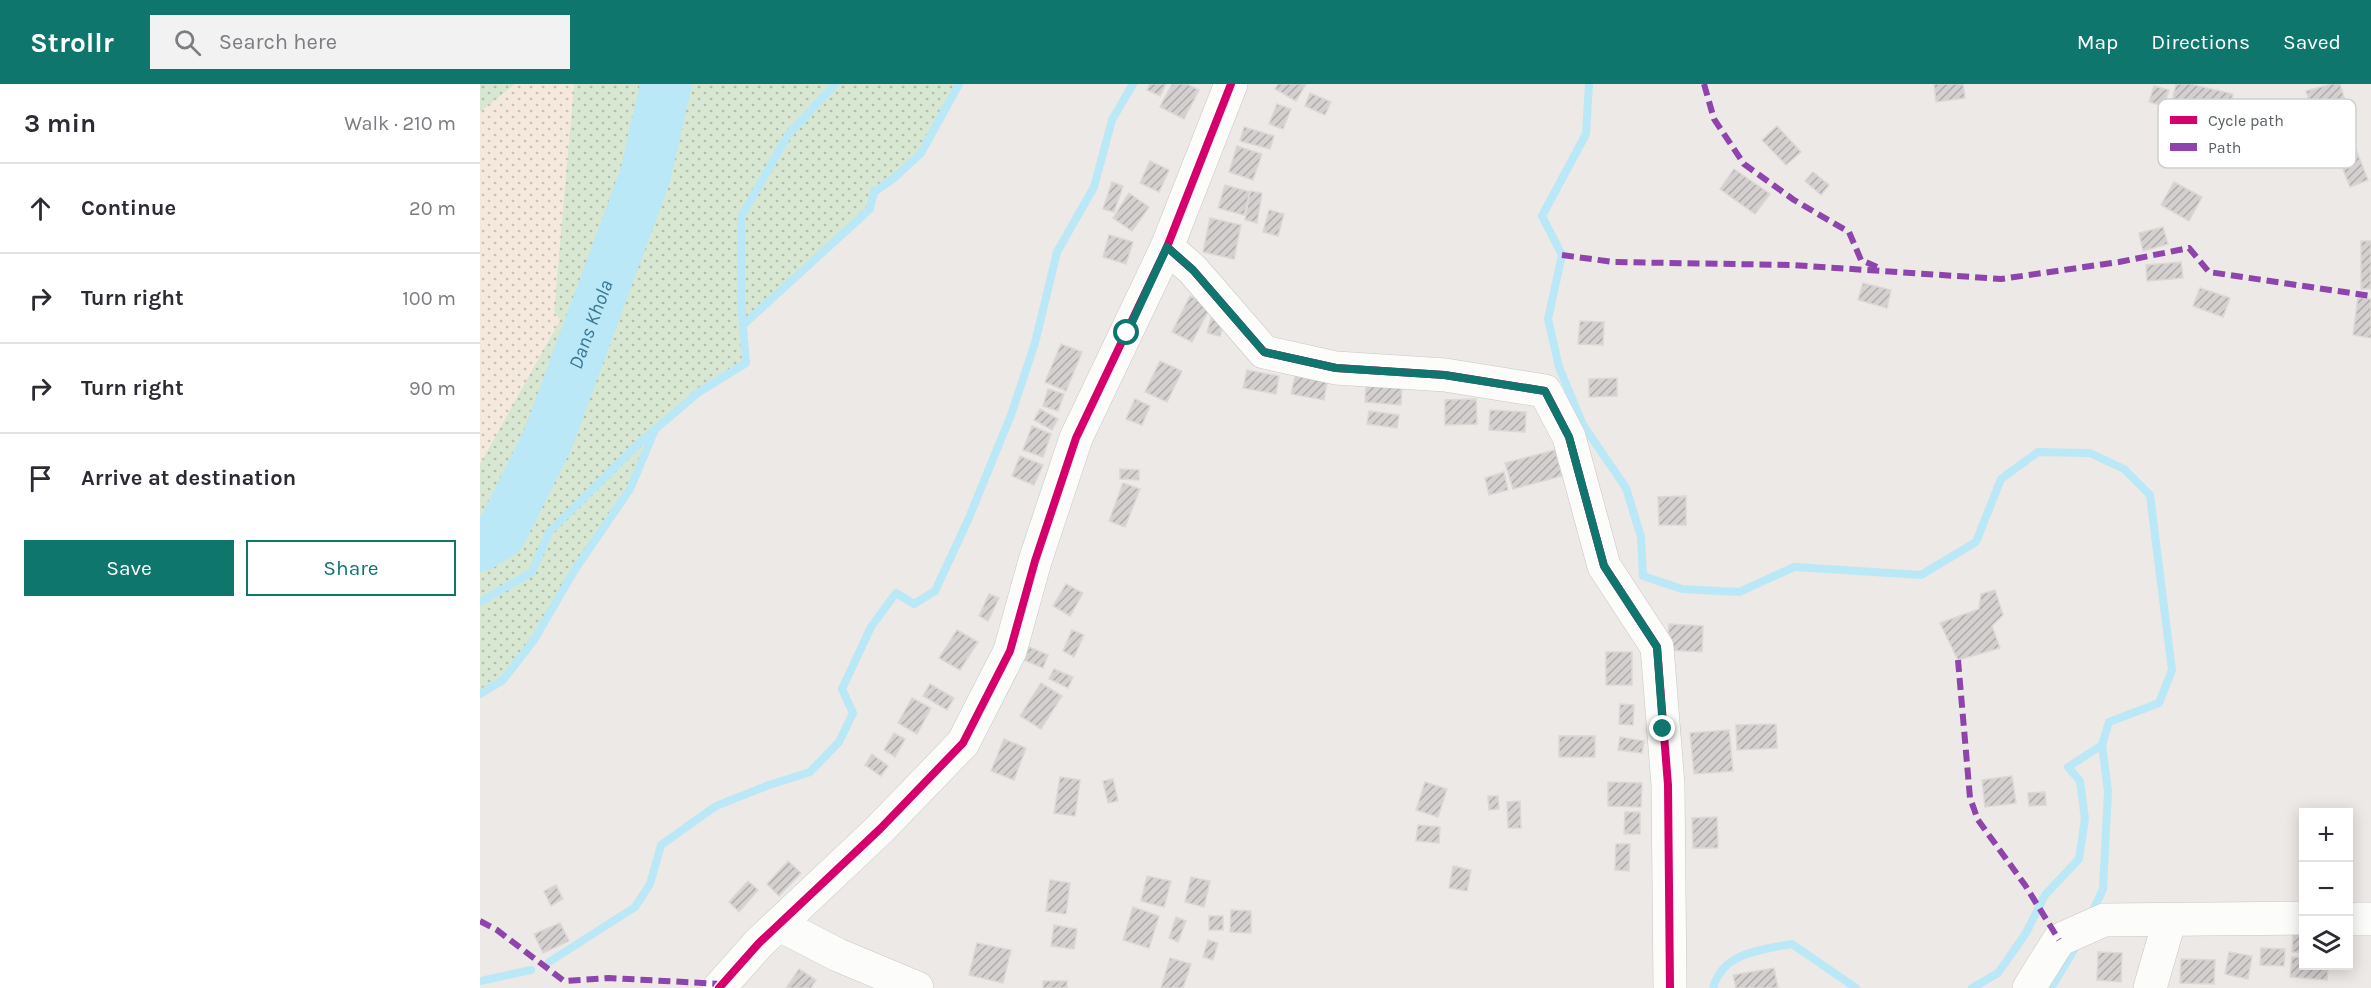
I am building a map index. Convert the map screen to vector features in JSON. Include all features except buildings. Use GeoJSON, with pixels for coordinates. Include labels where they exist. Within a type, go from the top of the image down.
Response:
{"type":"FeatureCollection","features":[{"type":"Feature","properties":{"kind":"street"},"geometry":{"type":"LineString","coordinates":[[719,988],[759,943],[880,829],[963,742],[1010,651],[1035,561],[1076,438],[1167,247],[1231,84]]}},
{"type":"Feature","properties":{"kind":"street"},"geometry":{"type":"LineString","coordinates":[[1167,247],[1193,270],[1264,352],[1336,368],[1444,375],[1545,391],[1569,437],[1604,566],[1657,647],[1668,785],[1670,988]]}},
{"type":"Feature","properties":{"kind":"street"},"geometry":{"type":"LineString","coordinates":[[2029,988],[2059,940],[2104,920],[2169,922],[2248,917],[2299,918]]}},
{"type":"Feature","properties":{"kind":"street"},"geometry":{"type":"LineString","coordinates":[[2353,919],[2371,920]]}},
{"type":"Feature","properties":{"kind":"street"},"geometry":{"type":"LineString","coordinates":[[2150,988],[2169,922]]}},
{"type":"Feature","properties":{"kind":"street"},"geometry":{"type":"LineString","coordinates":[[780,925],[838,955],[917,988]]}},
{"type":"Feature","properties":{"kind":"green space"},"geometry":{"type":"Polygon","coordinates":[[[480,84],[515,84],[480,112],[480,84]]]}},
{"type":"Feature","properties":{"kind":"green space"},"geometry":{"type":"Polygon","coordinates":[[[574,84],[959,84],[921,153],[894,178],[874,192],[870,209],[743,325],[746,363],[699,392],[656,429],[630,489],[575,571],[534,640],[503,680],[480,694],[480,464],[560,320],[554,311],[574,84]]]}},
{"type":"Feature","properties":{"kind":"sand"},"geometry":{"type":"Polygon","coordinates":[[[515,84],[574,84],[554,311],[560,320],[480,464],[480,112],[515,84]]]}},
{"type":"Feature","properties":{"kind":"waterway","name":"Dans Khola"},"geometry":{"type":"LineString","coordinates":[[480,546],[501,533],[548,439],[645,176],[666,84]]}},
{"type":"Feature","properties":{"kind":"waterway"},"geometry":{"type":"LineString","coordinates":[[480,602],[532,572],[549,532],[638,444],[699,392],[746,363],[741,304],[741,217],[788,135],[835,84]]}},
{"type":"Feature","properties":{"kind":"waterway"},"geometry":{"type":"LineString","coordinates":[[743,325],[870,209],[874,192],[894,178],[921,153],[959,84]]}},
{"type":"Feature","properties":{"kind":"waterway"},"geometry":{"type":"LineString","coordinates":[[549,962],[635,907],[650,884],[661,845],[716,806],[810,772],[839,742],[853,713],[842,689],[871,627],[896,593],[914,604],[935,591],[968,520],[1011,415],[1035,343],[1057,252],[1094,187],[1112,120],[1133,84]]}},
{"type":"Feature","properties":{"kind":"waterway"},"geometry":{"type":"LineString","coordinates":[[1589,84],[1586,134],[1542,216],[1562,255],[1548,319],[1559,367],[1583,425],[1626,488],[1641,537],[1643,576],[1682,589],[1739,592],[1794,567],[1921,575],[1976,542],[2001,479],[2038,452],[2090,453],[2124,469],[2150,495],[2172,670],[2159,703],[2109,722],[2102,745],[2108,791],[2103,889],[2091,915]]}},
{"type":"Feature","properties":{"kind":"waterway"},"geometry":{"type":"LineString","coordinates":[[480,694],[503,680],[534,640],[574,571],[630,489],[654,432]]}},
{"type":"Feature","properties":{"kind":"waterway"},"geometry":{"type":"LineString","coordinates":[[1972,988],[1998,973],[2026,933],[2045,895],[2079,859],[2085,819],[2080,781],[2068,767],[2102,745]]}},
{"type":"Feature","properties":{"kind":"waterway"},"geometry":{"type":"LineString","coordinates":[[2051,988],[2078,943]]}},
{"type":"Feature","properties":{"kind":"waterway"},"geometry":{"type":"LineString","coordinates":[[1713,988],[1718,976],[1734,960],[1756,951],[1792,944],[1856,988]]}},
{"type":"Feature","properties":{"kind":"waterway"},"geometry":{"type":"LineString","coordinates":[[480,981],[531,970]]}},
{"type":"Feature","properties":{"kind":"marked path"},"geometry":{"type":"LineString","coordinates":[[1704,84],[1714,119],[1744,164],[1794,200],[1849,232],[1861,260],[1877,267]]}},
{"type":"Feature","properties":{"kind":"marked path"},"geometry":{"type":"LineString","coordinates":[[1562,255],[1613,262],[1792,265],[2001,279],[2119,262],[2189,248],[2209,272],[2371,296]]}},
{"type":"Feature","properties":{"kind":"marked path"},"geometry":{"type":"LineString","coordinates":[[1958,660],[1970,798],[1978,820],[2025,885],[2059,940]]}},
{"type":"Feature","properties":{"kind":"marked path"},"geometry":{"type":"LineString","coordinates":[[480,921],[497,930],[564,981],[609,978],[721,984]]}},
{"type":"Feature","properties":{"kind":"cycle path"},"geometry":{"type":"LineString","coordinates":[[719,988],[759,943],[880,829],[963,743],[1010,651],[1035,561],[1076,438],[1167,247],[1231,84]]}},
{"type":"Feature","properties":{"kind":"cycle path"},"geometry":{"type":"LineString","coordinates":[[1167,247],[1193,270],[1264,352],[1336,368],[1445,375],[1545,391],[1569,437],[1604,566],[1657,647],[1668,785],[1670,988]]}},
{"type":"Feature","properties":{"kind":"route"},"geometry":{"type":"LineString","coordinates":[[1127,333],[1167,247],[1193,270],[1264,352],[1336,368],[1444,375],[1545,391],[1569,437],[1604,566],[1657,647],[1663,729]]}}]}
